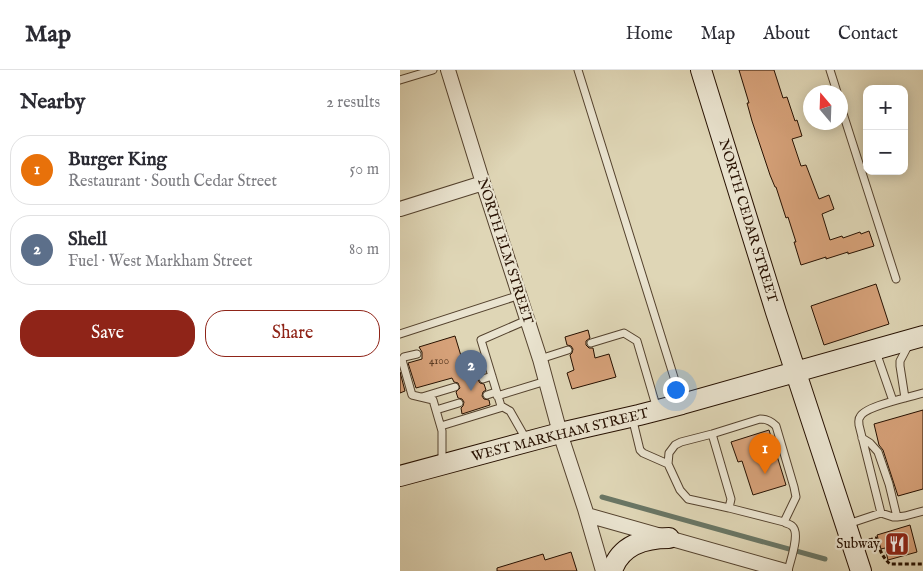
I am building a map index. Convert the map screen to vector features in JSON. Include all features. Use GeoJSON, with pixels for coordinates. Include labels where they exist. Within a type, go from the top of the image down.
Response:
{"type":"FeatureCollection","features":[{"type":"Feature","properties":{"kind":"main road","name":"NORTH CEDAR STREET"},"geometry":{"type":"LineString","coordinates":[[701,70],[776,312],[861,571]]}},
{"type":"Feature","properties":{"kind":"main road","name":"WEST MARKHAM STREET"},"geometry":{"type":"LineString","coordinates":[[400,476],[527,441],[682,404],[917,337]]}},
{"type":"Feature","properties":{"kind":"main road"},"geometry":{"type":"LineString","coordinates":[[612,571],[626,549],[651,539],[669,538]]}},
{"type":"Feature","properties":{"kind":"street","name":"NORTH ELM STREET"},"geometry":{"type":"LineString","coordinates":[[448,70],[540,359],[560,433],[604,571]]}},
{"type":"Feature","properties":{"kind":"street"},"geometry":{"type":"LineString","coordinates":[[400,209],[483,183]]}},
{"type":"Feature","properties":{"kind":"street"},"geometry":{"type":"LineString","coordinates":[[587,515],[786,571]]}},
{"type":"Feature","properties":{"kind":"lane"},"geometry":{"type":"LineString","coordinates":[[400,80],[433,70]]}},
{"type":"Feature","properties":{"kind":"lane"},"geometry":{"type":"LineString","coordinates":[[578,70],[682,404]]}},
{"type":"Feature","properties":{"kind":"lane"},"geometry":{"type":"LineString","coordinates":[[830,70],[835,85]]}},
{"type":"Feature","properties":{"kind":"lane"},"geometry":{"type":"LineString","coordinates":[[848,129],[896,279]]}},
{"type":"Feature","properties":{"kind":"lane"},"geometry":{"type":"LineString","coordinates":[[400,334],[520,295]]}},
{"type":"Feature","properties":{"kind":"lane"},"geometry":{"type":"LineString","coordinates":[[527,320],[481,340],[501,406],[510,411],[527,441]]}},
{"type":"Feature","properties":{"kind":"lane"},"geometry":{"type":"LineString","coordinates":[[591,343],[624,333],[636,341],[657,410]]}},
{"type":"Feature","properties":{"kind":"lane"},"geometry":{"type":"LineString","coordinates":[[905,398],[900,361],[917,337]]}},
{"type":"Feature","properties":{"kind":"lane"},"geometry":{"type":"LineString","coordinates":[[875,349],[893,402]]}},
{"type":"Feature","properties":{"kind":"lane"},"geometry":{"type":"LineString","coordinates":[[540,359],[568,350]]}},
{"type":"Feature","properties":{"kind":"lane"},"geometry":{"type":"LineString","coordinates":[[417,354],[404,357],[402,360],[412,395],[433,400],[442,431],[442,464]]}},
{"type":"Feature","properties":{"kind":"lane"},"geometry":{"type":"LineString","coordinates":[[483,379],[492,376]]}},
{"type":"Feature","properties":{"kind":"lane"},"geometry":{"type":"LineString","coordinates":[[487,395],[546,381]]}},
{"type":"Feature","properties":{"kind":"lane"},"geometry":{"type":"LineString","coordinates":[[421,397],[455,387]]}},
{"type":"Feature","properties":{"kind":"lane"},"geometry":{"type":"LineString","coordinates":[[881,513],[858,425],[860,417],[874,406],[923,393]]}},
{"type":"Feature","properties":{"kind":"lane"},"geometry":{"type":"LineString","coordinates":[[436,410],[459,403]]}},
{"type":"Feature","properties":{"kind":"lane"},"geometry":{"type":"LineString","coordinates":[[440,426],[503,407]]}},
{"type":"Feature","properties":{"kind":"lane"},"geometry":{"type":"LineString","coordinates":[[632,417],[640,450],[668,464]]}},
{"type":"Feature","properties":{"kind":"lane"},"geometry":{"type":"LineString","coordinates":[[784,522],[796,496],[776,426],[770,420],[760,419],[681,442],[675,445],[669,453],[668,464],[680,490],[688,499],[784,522],[793,526],[797,537],[786,571]]}},
{"type":"Feature","properties":{"kind":"lane"},"geometry":{"type":"LineString","coordinates":[[712,434],[730,499],[729,508]]}},
{"type":"Feature","properties":{"kind":"lane"},"geometry":{"type":"LineString","coordinates":[[862,438],[870,443],[878,452],[889,484],[897,517]]}},
{"type":"Feature","properties":{"kind":"lane"},"geometry":{"type":"LineString","coordinates":[[846,525],[881,513],[897,517],[923,511]]}},
{"type":"Feature","properties":{"kind":"path"},"geometry":{"type":"LineString","coordinates":[[869,540],[876,538],[881,552],[890,564],[923,564]]}},
{"type":"Feature","properties":{"kind":"building"},"geometry":{"type":"Polygon","coordinates":[[[739,70],[774,70],[783,98],[787,97],[802,136],[792,139],[801,166],[806,165],[819,199],[829,195],[834,209],[822,214],[830,240],[869,231],[874,246],[801,265],[788,217],[786,218],[752,121],[747,103],[749,103],[739,70]]]}},
{"type":"Feature","properties":{"kind":"building"},"geometry":{"type":"Polygon","coordinates":[[[876,284],[889,324],[824,345],[811,306],[876,284]]]}},
{"type":"Feature","properties":{"kind":"building"},"geometry":{"type":"Polygon","coordinates":[[[588,330],[590,338],[586,341],[586,345],[589,348],[593,348],[595,358],[609,354],[616,377],[572,389],[567,373],[574,370],[570,355],[573,349],[567,345],[565,337],[588,330]]]}},
{"type":"Feature","properties":{"kind":"building"},"geometry":{"type":"Polygon","coordinates":[[[455,336],[465,369],[479,364],[481,374],[478,380],[484,384],[486,390],[482,396],[484,399],[489,400],[490,405],[462,414],[461,408],[464,402],[458,398],[456,392],[460,388],[458,383],[454,382],[452,378],[416,388],[408,363],[422,359],[422,352],[419,347],[455,336]]]}},
{"type":"Feature","properties":{"kind":"building"},"geometry":{"type":"Polygon","coordinates":[[[400,372],[405,391],[400,393],[400,372]]]}},
{"type":"Feature","properties":{"kind":"building"},"geometry":{"type":"Polygon","coordinates":[[[923,410],[923,489],[898,496],[883,450],[879,445],[874,424],[923,410]]]}},
{"type":"Feature","properties":{"kind":"building"},"geometry":{"type":"Polygon","coordinates":[[[769,430],[786,485],[753,495],[742,461],[738,462],[731,442],[769,430]]]}},
{"type":"Feature","properties":{"kind":"building","name":"Subway"},"geometry":{"type":"Polygon","coordinates":[[[910,525],[917,552],[888,560],[885,548],[881,549],[877,535],[910,525]]]}},
{"type":"Feature","properties":{"kind":"building"},"geometry":{"type":"Polygon","coordinates":[[[571,552],[577,571],[497,571],[497,568],[543,554],[545,560],[571,552]]]}},
{"type":"Feature","properties":{"kind":"waterway"},"geometry":{"type":"LineString","coordinates":[[602,497],[825,559]]}},
{"type":"Feature","properties":{"kind":"place","name":"Shell"},"geometry":{"type":"Point","coordinates":[471,391]}},
{"type":"Feature","properties":{"kind":"place","name":"Burger King"},"geometry":{"type":"Point","coordinates":[765,474]}},
{"type":"Feature","properties":{"kind":"place","name":"Subway"},"geometry":{"type":"Point","coordinates":[897,544]}}]}
